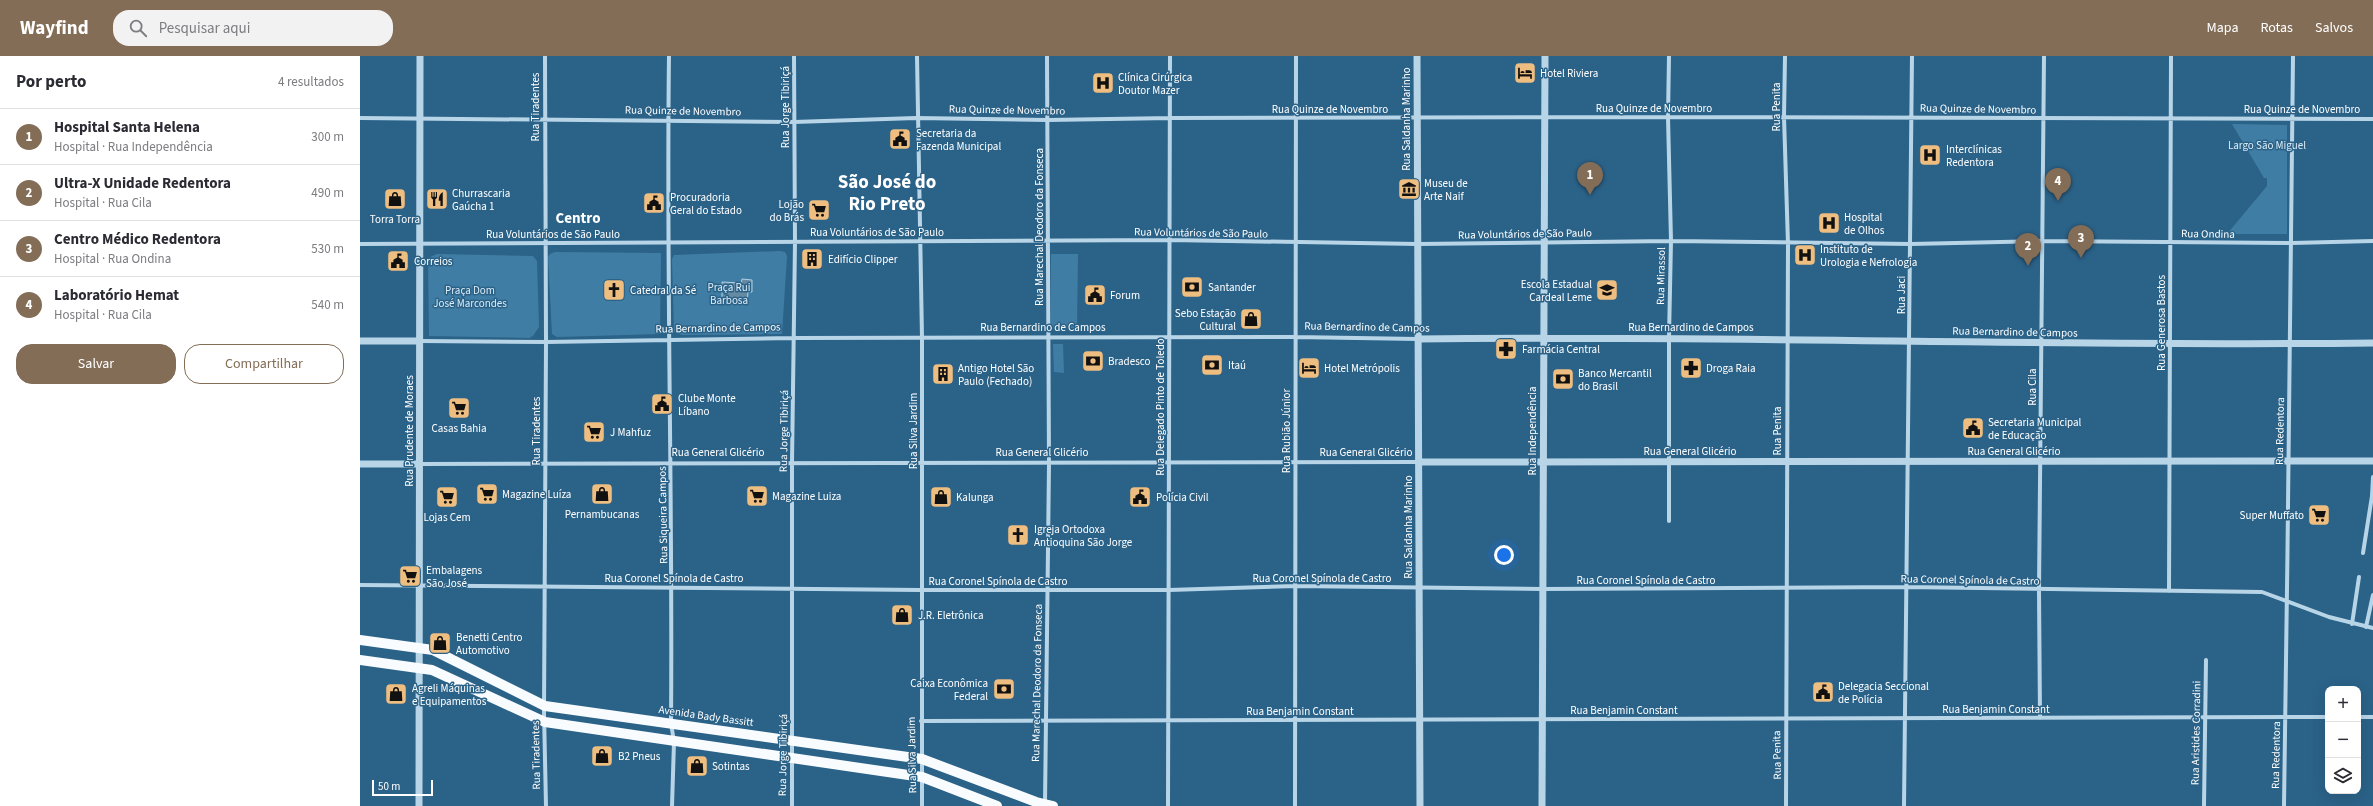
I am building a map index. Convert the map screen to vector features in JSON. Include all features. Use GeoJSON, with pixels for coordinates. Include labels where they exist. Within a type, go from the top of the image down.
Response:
{"type":"FeatureCollection","features":[{"type":"Feature","properties":{"kind":"main road","name":"Avenida Bady Bassitt"},"geometry":{"type":"LineString","coordinates":[[360,640],[433,650],[546,706],[922,759],[1047,806]]}},
{"type":"Feature","properties":{"kind":"main road"},"geometry":{"type":"LineString","coordinates":[[360,660],[420,667],[432,670],[545,722],[922,777],[997,806]]}},
{"type":"Feature","properties":{"kind":"street","name":"Rua Prudente de Moraes"},"geometry":{"type":"LineString","coordinates":[[419,806],[420,56]]}},
{"type":"Feature","properties":{"kind":"street","name":"Rua Tiradentes"},"geometry":{"type":"LineString","coordinates":[[545,56],[544,120],[546,342],[544,587],[546,806]]}},
{"type":"Feature","properties":{"kind":"street","name":"Rua Siqueira Campos"},"geometry":{"type":"LineString","coordinates":[[669,56],[668,242],[673,587],[671,723],[674,742],[672,806]]}},
{"type":"Feature","properties":{"kind":"street","name":"Rua Jorge Tibiriçá"},"geometry":{"type":"LineString","coordinates":[[792,806],[792,463],[795,242],[794,56]]}},
{"type":"Feature","properties":{"kind":"street","name":"Rua Silva Jardim"},"geometry":{"type":"LineString","coordinates":[[917,56],[916,118],[922,338],[922,806]]}},
{"type":"Feature","properties":{"kind":"street","name":"Rua Marechal Deodoro da Fonseca"},"geometry":{"type":"LineString","coordinates":[[1047,56],[1049,464],[1045,720],[1047,806]]}},
{"type":"Feature","properties":{"kind":"street","name":"Rua Delegado Pinto de Toledo"},"geometry":{"type":"LineString","coordinates":[[1168,806],[1170,56]]}},
{"type":"Feature","properties":{"kind":"street","name":"Rua Rubião Júnior"},"geometry":{"type":"LineString","coordinates":[[1295,806],[1296,56]]}},
{"type":"Feature","properties":{"kind":"street","name":"Rua Saldanha Marinho"},"geometry":{"type":"LineString","coordinates":[[1417,56],[1420,806]]}},
{"type":"Feature","properties":{"kind":"street","name":"Rua Independência"},"geometry":{"type":"LineString","coordinates":[[1542,806],[1541,720],[1545,56]]}},
{"type":"Feature","properties":{"kind":"street","name":"Rua Mirassol"},"geometry":{"type":"LineString","coordinates":[[1669,56],[1668,117],[1671,241],[1669,337],[1669,521]]}},
{"type":"Feature","properties":{"kind":"street","name":"Rua Penita"},"geometry":{"type":"LineString","coordinates":[[1785,56],[1784,118],[1788,244],[1786,339],[1786,806]]}},
{"type":"Feature","properties":{"kind":"street","name":"Rua Jaci"},"geometry":{"type":"LineString","coordinates":[[1904,806],[1909,462],[1912,56]]}},
{"type":"Feature","properties":{"kind":"street","name":"Rua Cila"},"geometry":{"type":"LineString","coordinates":[[2040,718],[2039,590],[2044,56]]}},
{"type":"Feature","properties":{"kind":"street","name":"Rua Generosa Bastos"},"geometry":{"type":"LineString","coordinates":[[2169,591],[2171,56]]}},
{"type":"Feature","properties":{"kind":"street","name":"Rua Redentora"},"geometry":{"type":"LineString","coordinates":[[2284,806],[2292,243],[2293,56]]}},
{"type":"Feature","properties":{"kind":"street","name":"Rua Quinze de Novembro"},"geometry":{"type":"LineString","coordinates":[[360,118],[794,122],[916,118],[1048,120],[1170,118],[1417,119],[1668,117],[2373,119]]}},
{"type":"Feature","properties":{"kind":"street","name":"Rua Voluntários de São Paulo"},"geometry":{"type":"LineString","coordinates":[[360,244],[920,241],[1048,242],[1170,240],[1418,244],[1671,241],[1788,244],[1911,244],[2042,241]]}},
{"type":"Feature","properties":{"kind":"street","name":"Rua Ondina"},"geometry":{"type":"LineString","coordinates":[[2042,241],[2292,243],[2373,241]]}},
{"type":"Feature","properties":{"kind":"street","name":"Rua Bernardino de Campos"},"geometry":{"type":"LineString","coordinates":[[360,341],[546,342],[794,338],[1295,337],[1418,339],[1669,337],[2041,344],[2373,343]]}},
{"type":"Feature","properties":{"kind":"street","name":"Rua General Glicério"},"geometry":{"type":"LineString","coordinates":[[360,464],[2373,461]]}},
{"type":"Feature","properties":{"kind":"street"},"geometry":{"type":"LineString","coordinates":[[2363,554],[2372,496],[2373,477]]}},
{"type":"Feature","properties":{"kind":"street"},"geometry":{"type":"LineString","coordinates":[[2352,624],[2359,577]]}},
{"type":"Feature","properties":{"kind":"street","name":"Rua Coronel Spínola de Castro"},"geometry":{"type":"LineString","coordinates":[[360,586],[793,587],[921,590],[1169,590],[1295,586],[1542,589],[1906,588],[2262,592],[2286,599],[2352,624],[2373,628]]}},
{"type":"Feature","properties":{"kind":"street"},"geometry":{"type":"LineString","coordinates":[[2366,627],[2373,595]]}},
{"type":"Feature","properties":{"kind":"street","name":"Rua Aristides Corradini"},"geometry":{"type":"LineString","coordinates":[[2204,806],[2206,660]]}},
{"type":"Feature","properties":{"kind":"street","name":"Rua Benjamin Constant"},"geometry":{"type":"LineString","coordinates":[[921,721],[1541,720],[1785,717],[2325,717]]}},
{"type":"Feature","properties":{"kind":"street"},"geometry":{"type":"LineString","coordinates":[[2361,717],[2373,717]]}},
{"type":"Feature","properties":{"kind":"green space","name":"Largo São Miguel"},"geometry":{"type":"Polygon","coordinates":[[[2232,124],[2287,125],[2287,234],[2227,234],[2267,186],[2267,178],[2264,178],[2232,124]]]}},
{"type":"Feature","properties":{"kind":"green space","name":"Catedral da Sé"},"geometry":{"type":"Polygon","coordinates":[[[555,252],[661,253],[660,334],[557,337],[552,334],[548,257],[550,254],[555,252]]]}},
{"type":"Feature","properties":{"kind":"green space","name":"Praça Rui Barbosa"},"geometry":{"type":"Polygon","coordinates":[[[785,252],[787,256],[782,334],[682,335],[674,332],[672,259],[674,255],[785,252]]]}},
{"type":"Feature","properties":{"kind":"green space","name":"Praça Dom José Marcondes"},"geometry":{"type":"Polygon","coordinates":[[[437,254],[533,256],[537,261],[539,327],[533,336],[529,338],[429,336],[428,258],[437,254]]]}},
{"type":"Feature","properties":{"kind":"green space"},"geometry":{"type":"Polygon","coordinates":[[[1051,254],[1078,254],[1077,328],[1051,328],[1051,254]]]}},
{"type":"Feature","properties":{"kind":"green space"},"geometry":{"type":"Polygon","coordinates":[[[1053,344],[1063,344],[1064,373],[1054,372],[1053,344]]]}},
{"type":"Feature","properties":{"kind":"shaded area"},"geometry":{"type":"Polygon","coordinates":[[[742,279],[752,280],[752,292],[748,292],[747,302],[722,302],[722,282],[741,283],[742,279]]]}},
{"type":"Feature","properties":{"kind":"place","name":"Hotel Riviera"},"geometry":{"type":"Point","coordinates":[1525,73]}},
{"type":"Feature","properties":{"kind":"place","name":"Clínica Cirúrgica Doutor Mazer"},"geometry":{"type":"Point","coordinates":[1103,83]}},
{"type":"Feature","properties":{"kind":"place","name":"Secretaria da Fazenda Municipal"},"geometry":{"type":"Point","coordinates":[900,139]}},
{"type":"Feature","properties":{"kind":"place","name":"Interclínicas Redentora"},"geometry":{"type":"Point","coordinates":[1930,155]}},
{"type":"Feature","properties":{"kind":"place","name":"Museu de Arte Naif"},"geometry":{"type":"Point","coordinates":[1409,189]}},
{"type":"Feature","properties":{"kind":"place","name":"Hospital Santa Helena"},"geometry":{"type":"Point","coordinates":[1590,195]}},
{"type":"Feature","properties":{"kind":"place","name":"Torra Torra"},"geometry":{"type":"Point","coordinates":[395,199]}},
{"type":"Feature","properties":{"kind":"place","name":"Churrascaria Gaúcha 1"},"geometry":{"type":"Point","coordinates":[437,199]}},
{"type":"Feature","properties":{"kind":"place","name":"Laboratório Hemat"},"geometry":{"type":"Point","coordinates":[2058,201]}},
{"type":"Feature","properties":{"kind":"place","name":"Procuradoria Geral do Estado"},"geometry":{"type":"Point","coordinates":[654,203]}},
{"type":"Feature","properties":{"kind":"place","name":"Lojão do Brás"},"geometry":{"type":"Point","coordinates":[819,210]}},
{"type":"Feature","properties":{"kind":"place","name":"Hospital de Olhos"},"geometry":{"type":"Point","coordinates":[1829,223]}},
{"type":"Feature","properties":{"kind":"place","name":"Instituto de Urologia e Nefrologia"},"geometry":{"type":"Point","coordinates":[1805,255]}},
{"type":"Feature","properties":{"kind":"place","name":"Centro Médico Redentora"},"geometry":{"type":"Point","coordinates":[2081,258]}},
{"type":"Feature","properties":{"kind":"place","name":"Edifício Clipper"},"geometry":{"type":"Point","coordinates":[812,259]}},
{"type":"Feature","properties":{"kind":"place","name":"Correios"},"geometry":{"type":"Point","coordinates":[398,261]}},
{"type":"Feature","properties":{"kind":"place","name":"Ultra-X Unidade Redentora"},"geometry":{"type":"Point","coordinates":[2028,266]}},
{"type":"Feature","properties":{"kind":"place","name":"Santander"},"geometry":{"type":"Point","coordinates":[1192,287]}},
{"type":"Feature","properties":{"kind":"place","name":"Catedral da Sé"},"geometry":{"type":"Point","coordinates":[614,290]}},
{"type":"Feature","properties":{"kind":"place","name":"Escola Estadual Cardeal Leme"},"geometry":{"type":"Point","coordinates":[1607,290]}},
{"type":"Feature","properties":{"kind":"place","name":"Forum"},"geometry":{"type":"Point","coordinates":[1095,295]}},
{"type":"Feature","properties":{"kind":"place","name":"Sebo Estação Cultural"},"geometry":{"type":"Point","coordinates":[1251,319]}},
{"type":"Feature","properties":{"kind":"place","name":"Farmácia Central"},"geometry":{"type":"Point","coordinates":[1506,349]}},
{"type":"Feature","properties":{"kind":"place","name":"Bradesco"},"geometry":{"type":"Point","coordinates":[1093,361]}},
{"type":"Feature","properties":{"kind":"place","name":"Itaú"},"geometry":{"type":"Point","coordinates":[1212,365]}},
{"type":"Feature","properties":{"kind":"place","name":"Hotel Metrópolis"},"geometry":{"type":"Point","coordinates":[1309,368]}},
{"type":"Feature","properties":{"kind":"place","name":"Droga Raia"},"geometry":{"type":"Point","coordinates":[1691,368]}},
{"type":"Feature","properties":{"kind":"place","name":"Antigo Hotel São Paulo (Fechado)"},"geometry":{"type":"Point","coordinates":[943,374]}},
{"type":"Feature","properties":{"kind":"place","name":"Banco Mercantil do Brasil"},"geometry":{"type":"Point","coordinates":[1563,379]}},
{"type":"Feature","properties":{"kind":"place","name":"Clube Monte Líbano"},"geometry":{"type":"Point","coordinates":[662,404]}},
{"type":"Feature","properties":{"kind":"place","name":"Casas Bahia"},"geometry":{"type":"Point","coordinates":[459,408]}},
{"type":"Feature","properties":{"kind":"place","name":"Secretaria Municipal de Educação"},"geometry":{"type":"Point","coordinates":[1973,428]}},
{"type":"Feature","properties":{"kind":"place","name":"J Mahfuz"},"geometry":{"type":"Point","coordinates":[594,432]}},
{"type":"Feature","properties":{"kind":"place","name":"Magazine Luíza"},"geometry":{"type":"Point","coordinates":[487,494]}},
{"type":"Feature","properties":{"kind":"place","name":"Pernambucanas"},"geometry":{"type":"Point","coordinates":[602,494]}},
{"type":"Feature","properties":{"kind":"place","name":"Magazine Luiza"},"geometry":{"type":"Point","coordinates":[757,496]}},
{"type":"Feature","properties":{"kind":"place","name":"Lojas Cem"},"geometry":{"type":"Point","coordinates":[447,497]}},
{"type":"Feature","properties":{"kind":"place","name":"Kalunga"},"geometry":{"type":"Point","coordinates":[941,497]}},
{"type":"Feature","properties":{"kind":"place","name":"Polícia Civil"},"geometry":{"type":"Point","coordinates":[1140,497]}},
{"type":"Feature","properties":{"kind":"place","name":"Super Muffato"},"geometry":{"type":"Point","coordinates":[2319,515]}},
{"type":"Feature","properties":{"kind":"place","name":"Igreja Ortodoxa Antioquina São Jorge"},"geometry":{"type":"Point","coordinates":[1018,535]}},
{"type":"Feature","properties":{"kind":"place","name":"Embalagens São José"},"geometry":{"type":"Point","coordinates":[410,576]}},
{"type":"Feature","properties":{"kind":"place","name":"J.R. Eletrônica"},"geometry":{"type":"Point","coordinates":[902,615]}},
{"type":"Feature","properties":{"kind":"place","name":"Benetti Centro Automotivo"},"geometry":{"type":"Point","coordinates":[440,643]}},
{"type":"Feature","properties":{"kind":"place","name":"Caixa Econômica Federal"},"geometry":{"type":"Point","coordinates":[1004,689]}},
{"type":"Feature","properties":{"kind":"place","name":"Delegacia Seccional de Polícia"},"geometry":{"type":"Point","coordinates":[1823,692]}},
{"type":"Feature","properties":{"kind":"place","name":"Agreli Máquinas e Equipamentos"},"geometry":{"type":"Point","coordinates":[396,694]}},
{"type":"Feature","properties":{"kind":"place","name":"B2 Pneus"},"geometry":{"type":"Point","coordinates":[602,756]}},
{"type":"Feature","properties":{"kind":"place","name":"Sotintas"},"geometry":{"type":"Point","coordinates":[697,766]}},
{"type":"Feature","properties":{"kind":"district","name":"São José do Rio Preto"},"geometry":{"type":"Point","coordinates":[887,193]}},
{"type":"Feature","properties":{"kind":"district","name":"Centro"},"geometry":{"type":"Point","coordinates":[578,218]}}]}
